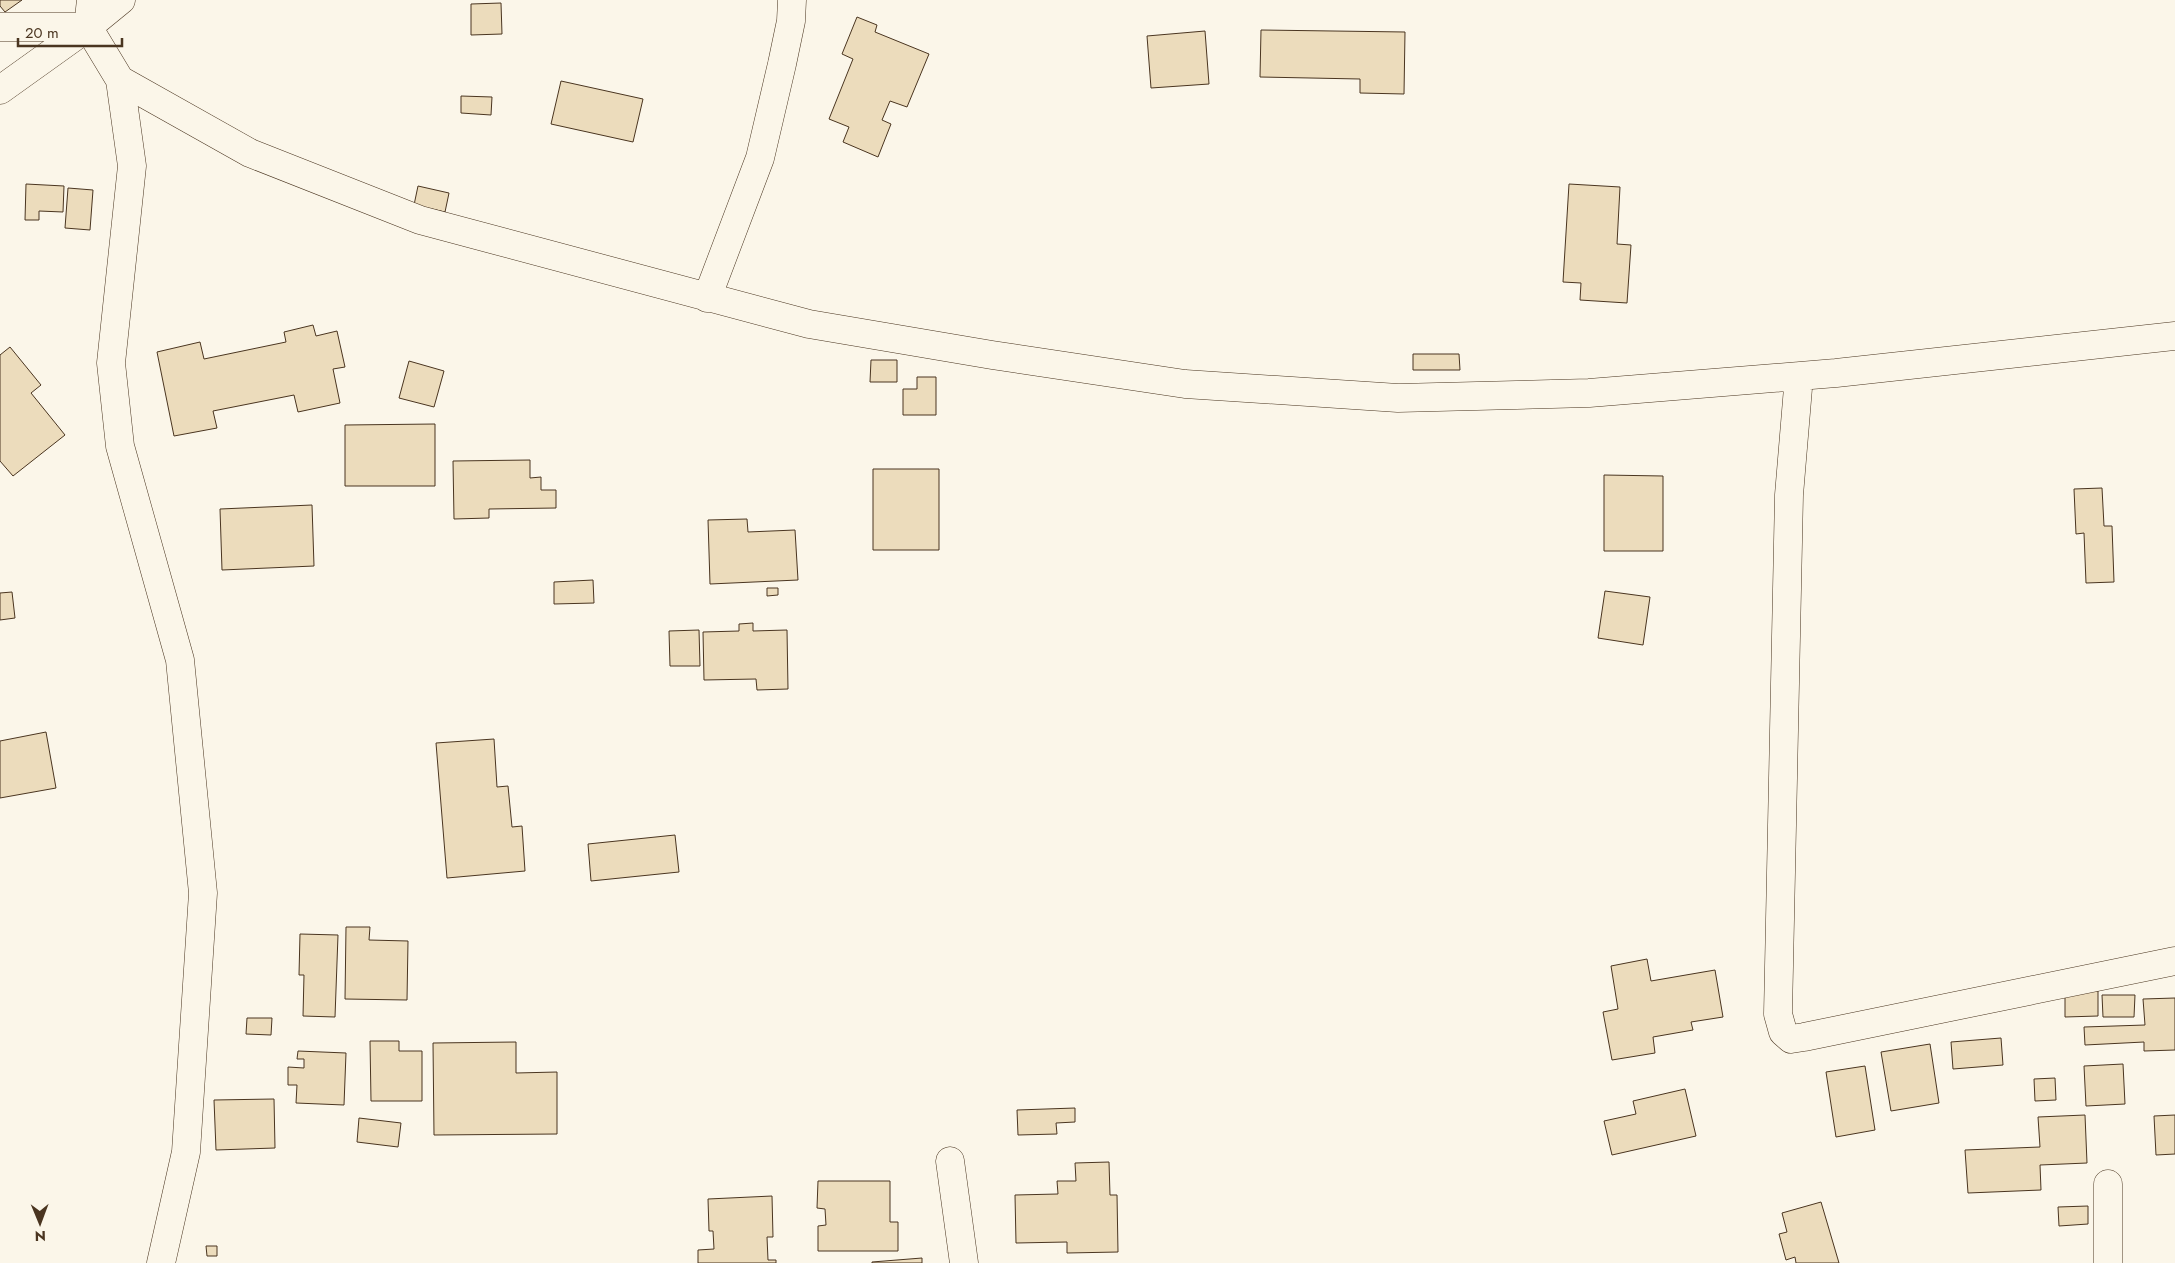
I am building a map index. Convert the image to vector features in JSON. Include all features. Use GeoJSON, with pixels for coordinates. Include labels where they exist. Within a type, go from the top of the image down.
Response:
{"type":"FeatureCollection","features":[{"type":"Feature","properties":{"kind":"street"},"geometry":{"type":"LineString","coordinates":[[0,27],[90,13],[121,0]]}},
{"type":"Feature","properties":{"kind":"street"},"geometry":{"type":"LineString","coordinates":[[707,298],[760,158],[791,21],[792,0]]}},
{"type":"Feature","properties":{"kind":"street"},"geometry":{"type":"LineString","coordinates":[[90,13],[120,80],[132,166],[112,363],[119,437],[180,660],[203,893],[186,1152],[161,1263]]}},
{"type":"Feature","properties":{"kind":"street"},"geometry":{"type":"LineString","coordinates":[[0,90],[90,13]]}},
{"type":"Feature","properties":{"kind":"street"},"geometry":{"type":"LineString","coordinates":[[120,80],[250,153],[420,220],[809,324],[992,355],[1186,384],[1398,398],[1589,393],[1799,376],[2175,336]]}},
{"type":"Feature","properties":{"kind":"street"},"geometry":{"type":"LineString","coordinates":[[1799,376],[1789,495],[1778,1014],[1783,1032],[1791,1039],[1804,1037],[2175,962]]}},
{"type":"Feature","properties":{"kind":"street"},"geometry":{"type":"LineString","coordinates":[[950,1161],[964,1263]]}},
{"type":"Feature","properties":{"kind":"street"},"geometry":{"type":"LineString","coordinates":[[2108,1184],[2108,1263]]}},
{"type":"Feature","properties":{"kind":"building"},"geometry":{"type":"Polygon","coordinates":[[[0,0],[22,0],[5,12],[0,6],[0,0]]]}},
{"type":"Feature","properties":{"kind":"building"},"geometry":{"type":"Polygon","coordinates":[[[501,3],[502,34],[471,35],[471,4],[501,3]]]}},
{"type":"Feature","properties":{"kind":"building"},"geometry":{"type":"Polygon","coordinates":[[[857,17],[877,25],[875,32],[929,54],[907,107],[890,101],[882,120],[891,124],[878,157],[843,142],[849,127],[829,119],[853,59],[842,54],[857,17]]]}},
{"type":"Feature","properties":{"kind":"building"},"geometry":{"type":"Polygon","coordinates":[[[1261,30],[1405,32],[1404,94],[1360,93],[1360,79],[1260,77],[1261,30]]]}},
{"type":"Feature","properties":{"kind":"building"},"geometry":{"type":"Polygon","coordinates":[[[1205,31],[1209,84],[1151,88],[1147,36],[1205,31]]]}},
{"type":"Feature","properties":{"kind":"building"},"geometry":{"type":"Polygon","coordinates":[[[561,81],[643,99],[633,142],[551,124],[561,81]]]}},
{"type":"Feature","properties":{"kind":"building"},"geometry":{"type":"Polygon","coordinates":[[[461,96],[492,97],[491,115],[461,113],[461,96]]]}},
{"type":"Feature","properties":{"kind":"building"},"geometry":{"type":"Polygon","coordinates":[[[26,184],[64,186],[63,212],[39,211],[39,220],[25,220],[26,184]]]}},
{"type":"Feature","properties":{"kind":"building"},"geometry":{"type":"Polygon","coordinates":[[[1569,184],[1620,187],[1617,244],[1631,245],[1627,303],[1580,300],[1581,283],[1563,282],[1569,184]]]}},
{"type":"Feature","properties":{"kind":"building"},"geometry":{"type":"Polygon","coordinates":[[[418,186],[449,193],[445,212],[414,205],[418,186]]]}},
{"type":"Feature","properties":{"kind":"building"},"geometry":{"type":"Polygon","coordinates":[[[68,188],[93,190],[90,230],[65,228],[68,188]]]}},
{"type":"Feature","properties":{"kind":"building"},"geometry":{"type":"Polygon","coordinates":[[[313,325],[316,336],[337,331],[345,367],[333,369],[340,403],[298,412],[294,395],[213,411],[217,428],[174,436],[157,352],[200,342],[204,359],[286,342],[284,332],[313,325]]]}},
{"type":"Feature","properties":{"kind":"building"},"geometry":{"type":"Polygon","coordinates":[[[10,347],[41,385],[31,393],[65,435],[13,476],[0,461],[0,355],[10,347]]]}},
{"type":"Feature","properties":{"kind":"building"},"geometry":{"type":"Polygon","coordinates":[[[1413,354],[1459,354],[1460,370],[1413,370],[1413,354]]]}},
{"type":"Feature","properties":{"kind":"building"},"geometry":{"type":"Polygon","coordinates":[[[871,360],[897,360],[897,382],[870,382],[871,360]]]}},
{"type":"Feature","properties":{"kind":"building"},"geometry":{"type":"Polygon","coordinates":[[[409,361],[444,371],[434,407],[399,398],[409,361]]]}},
{"type":"Feature","properties":{"kind":"building"},"geometry":{"type":"Polygon","coordinates":[[[917,377],[936,377],[936,415],[903,415],[903,389],[917,389],[917,377]]]}},
{"type":"Feature","properties":{"kind":"building"},"geometry":{"type":"Polygon","coordinates":[[[435,424],[435,486],[345,486],[345,425],[435,424]]]}},
{"type":"Feature","properties":{"kind":"building"},"geometry":{"type":"Polygon","coordinates":[[[530,460],[530,478],[541,477],[541,490],[556,490],[556,508],[489,509],[489,518],[454,519],[453,461],[530,460]]]}},
{"type":"Feature","properties":{"kind":"building"},"geometry":{"type":"Polygon","coordinates":[[[873,469],[939,469],[939,550],[873,550],[873,469]]]}},
{"type":"Feature","properties":{"kind":"building"},"geometry":{"type":"Polygon","coordinates":[[[1604,475],[1663,476],[1663,551],[1604,551],[1604,475]]]}},
{"type":"Feature","properties":{"kind":"building"},"geometry":{"type":"Polygon","coordinates":[[[2102,488],[2104,526],[2112,526],[2114,582],[2086,583],[2084,533],[2076,534],[2074,489],[2102,488]]]}},
{"type":"Feature","properties":{"kind":"building"},"geometry":{"type":"Polygon","coordinates":[[[312,505],[314,566],[222,570],[220,509],[312,505]]]}},
{"type":"Feature","properties":{"kind":"building"},"geometry":{"type":"Polygon","coordinates":[[[747,519],[748,532],[795,530],[798,580],[710,584],[708,520],[747,519]]]}},
{"type":"Feature","properties":{"kind":"building"},"geometry":{"type":"Polygon","coordinates":[[[593,580],[594,603],[554,604],[554,582],[593,580]]]}},
{"type":"Feature","properties":{"kind":"building"},"geometry":{"type":"Polygon","coordinates":[[[767,588],[778,588],[778,595],[767,596],[767,588]]]}},
{"type":"Feature","properties":{"kind":"building"},"geometry":{"type":"Polygon","coordinates":[[[1605,591],[1650,597],[1643,645],[1598,638],[1605,591]]]}},
{"type":"Feature","properties":{"kind":"building"},"geometry":{"type":"Polygon","coordinates":[[[12,592],[15,618],[0,620],[0,593],[12,592]]]}},
{"type":"Feature","properties":{"kind":"building"},"geometry":{"type":"Polygon","coordinates":[[[753,623],[753,631],[787,630],[788,689],[757,690],[756,679],[704,680],[703,632],[739,631],[739,624],[753,623]]]}},
{"type":"Feature","properties":{"kind":"building"},"geometry":{"type":"Polygon","coordinates":[[[699,630],[700,666],[670,666],[669,631],[699,630]]]}},
{"type":"Feature","properties":{"kind":"building"},"geometry":{"type":"Polygon","coordinates":[[[46,732],[56,788],[0,798],[0,741],[46,732]]]}},
{"type":"Feature","properties":{"kind":"building"},"geometry":{"type":"Polygon","coordinates":[[[494,739],[497,787],[508,786],[512,827],[522,826],[525,871],[447,878],[436,743],[494,739]]]}},
{"type":"Feature","properties":{"kind":"building"},"geometry":{"type":"Polygon","coordinates":[[[675,835],[679,872],[591,881],[588,844],[675,835]]]}},
{"type":"Feature","properties":{"kind":"building"},"geometry":{"type":"Polygon","coordinates":[[[346,927],[370,927],[369,940],[408,941],[407,1000],[345,999],[346,927]]]}},
{"type":"Feature","properties":{"kind":"building"},"geometry":{"type":"Polygon","coordinates":[[[300,934],[338,935],[335,1017],[303,1016],[304,975],[299,975],[300,934]]]}},
{"type":"Feature","properties":{"kind":"building"},"geometry":{"type":"Polygon","coordinates":[[[1647,959],[1651,981],[1715,970],[1723,1017],[1691,1022],[1693,1030],[1653,1037],[1655,1053],[1612,1060],[1603,1012],[1618,1009],[1611,966],[1647,959]]]}},
{"type":"Feature","properties":{"kind":"building"},"geometry":{"type":"Polygon","coordinates":[[[2098,991],[2098,1016],[2065,1017],[2065,992],[2098,991]]]}},
{"type":"Feature","properties":{"kind":"building"},"geometry":{"type":"Polygon","coordinates":[[[2102,995],[2135,995],[2134,1017],[2103,1017],[2102,995]]]}},
{"type":"Feature","properties":{"kind":"building"},"geometry":{"type":"Polygon","coordinates":[[[2175,998],[2175,1050],[2144,1051],[2144,1042],[2085,1045],[2084,1027],[2145,1025],[2143,999],[2175,998]]]}},
{"type":"Feature","properties":{"kind":"building"},"geometry":{"type":"Polygon","coordinates":[[[247,1018],[272,1018],[271,1035],[246,1034],[247,1018]]]}},
{"type":"Feature","properties":{"kind":"building"},"geometry":{"type":"Polygon","coordinates":[[[2001,1038],[2003,1065],[1953,1069],[1951,1042],[2001,1038]]]}},
{"type":"Feature","properties":{"kind":"building"},"geometry":{"type":"Polygon","coordinates":[[[370,1041],[399,1041],[399,1051],[422,1051],[422,1101],[371,1101],[370,1041]]]}},
{"type":"Feature","properties":{"kind":"building"},"geometry":{"type":"Polygon","coordinates":[[[516,1042],[516,1073],[557,1072],[557,1134],[434,1135],[433,1043],[516,1042]]]}},
{"type":"Feature","properties":{"kind":"building"},"geometry":{"type":"Polygon","coordinates":[[[1930,1044],[1939,1103],[1891,1111],[1881,1052],[1930,1044]]]}},
{"type":"Feature","properties":{"kind":"building"},"geometry":{"type":"Polygon","coordinates":[[[298,1051],[346,1053],[344,1105],[296,1103],[297,1085],[288,1085],[288,1067],[304,1068],[304,1059],[297,1059],[298,1051]]]}},
{"type":"Feature","properties":{"kind":"building"},"geometry":{"type":"Polygon","coordinates":[[[2123,1064],[2125,1104],[2086,1106],[2084,1066],[2123,1064]]]}},
{"type":"Feature","properties":{"kind":"building"},"geometry":{"type":"Polygon","coordinates":[[[1865,1066],[1875,1130],[1836,1137],[1826,1072],[1865,1066]]]}},
{"type":"Feature","properties":{"kind":"building"},"geometry":{"type":"Polygon","coordinates":[[[2055,1078],[2056,1100],[2035,1101],[2034,1079],[2055,1078]]]}},
{"type":"Feature","properties":{"kind":"building"},"geometry":{"type":"Polygon","coordinates":[[[1685,1089],[1696,1136],[1612,1155],[1604,1121],[1636,1114],[1633,1101],[1685,1089]]]}},
{"type":"Feature","properties":{"kind":"building"},"geometry":{"type":"Polygon","coordinates":[[[274,1099],[275,1148],[216,1150],[214,1100],[274,1099]]]}},
{"type":"Feature","properties":{"kind":"building"},"geometry":{"type":"Polygon","coordinates":[[[1075,1108],[1075,1122],[1056,1123],[1057,1134],[1018,1135],[1017,1110],[1075,1108]]]}},
{"type":"Feature","properties":{"kind":"building"},"geometry":{"type":"Polygon","coordinates":[[[2085,1115],[2087,1163],[2040,1165],[2041,1190],[1968,1193],[1965,1150],[2040,1147],[2038,1117],[2085,1115]]]}},
{"type":"Feature","properties":{"kind":"building"},"geometry":{"type":"Polygon","coordinates":[[[2175,1115],[2175,1154],[2156,1155],[2154,1116],[2175,1115]]]}},
{"type":"Feature","properties":{"kind":"building"},"geometry":{"type":"Polygon","coordinates":[[[359,1118],[401,1123],[398,1147],[357,1142],[359,1118]]]}},
{"type":"Feature","properties":{"kind":"building"},"geometry":{"type":"Polygon","coordinates":[[[1109,1162],[1110,1195],[1117,1195],[1118,1252],[1067,1253],[1067,1242],[1016,1243],[1015,1195],[1058,1194],[1057,1181],[1076,1181],[1075,1163],[1109,1162]]]}},
{"type":"Feature","properties":{"kind":"building"},"geometry":{"type":"Polygon","coordinates":[[[818,1181],[890,1181],[890,1222],[898,1222],[898,1251],[818,1251],[818,1226],[826,1225],[825,1209],[817,1208],[818,1181]]]}},
{"type":"Feature","properties":{"kind":"building"},"geometry":{"type":"Polygon","coordinates":[[[772,1196],[773,1237],[767,1237],[768,1260],[776,1260],[776,1263],[698,1263],[698,1250],[714,1249],[713,1231],[709,1231],[708,1199],[772,1196]]]}},
{"type":"Feature","properties":{"kind":"building"},"geometry":{"type":"Polygon","coordinates":[[[1821,1202],[1839,1263],[1796,1263],[1795,1257],[1786,1260],[1779,1234],[1787,1232],[1782,1213],[1821,1202]]]}},
{"type":"Feature","properties":{"kind":"building"},"geometry":{"type":"Polygon","coordinates":[[[2088,1206],[2088,1224],[2059,1226],[2058,1207],[2088,1206]]]}},
{"type":"Feature","properties":{"kind":"building"},"geometry":{"type":"Polygon","coordinates":[[[206,1246],[217,1246],[217,1256],[207,1256],[206,1246]]]}},
{"type":"Feature","properties":{"kind":"building"},"geometry":{"type":"Polygon","coordinates":[[[922,1258],[922,1263],[872,1263],[872,1262],[922,1258]]]}}]}
